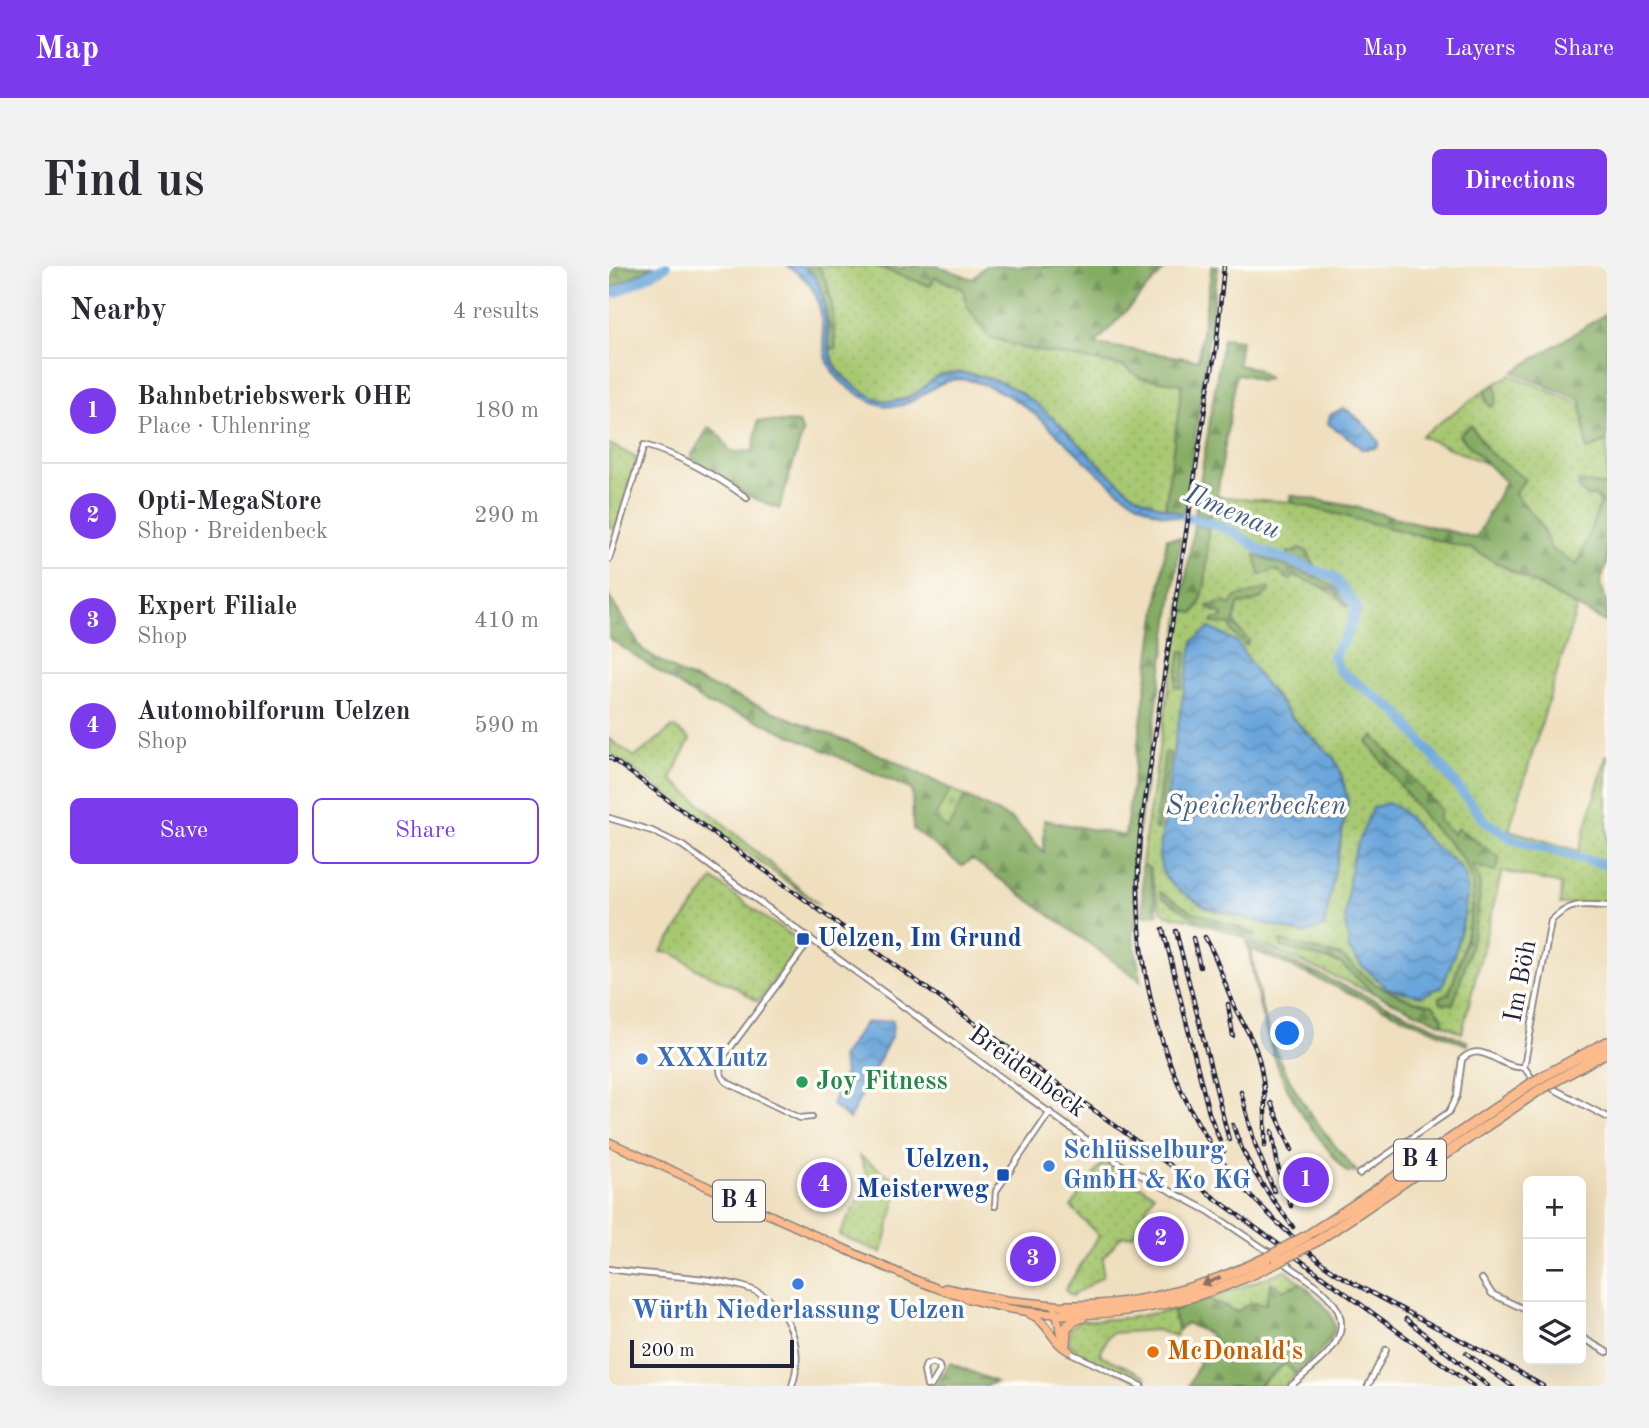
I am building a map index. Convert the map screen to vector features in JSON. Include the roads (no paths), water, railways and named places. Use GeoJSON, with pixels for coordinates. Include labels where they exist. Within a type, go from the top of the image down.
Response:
{"type":"FeatureCollection","features":[{"type":"Feature","properties":{"kind":"highway","name":"B 4"},"geometry":{"type":"LineString","coordinates":[[1065,1306],[1117,1303],[1166,1294],[1272,1260],[1607,1042]]}},
{"type":"Feature","properties":{"kind":"highway","name":"B 4"},"geometry":{"type":"LineString","coordinates":[[1552,1077],[1569,1073],[1607,1055]]}},
{"type":"Feature","properties":{"kind":"highway","name":"B 4"},"geometry":{"type":"LineString","coordinates":[[1056,1314],[1127,1312],[1201,1295],[1317,1241],[1535,1087]]}},
{"type":"Feature","properties":{"kind":"highway"},"geometry":{"type":"LineString","coordinates":[[1067,1349],[1065,1330],[1076,1319],[1127,1312]]}},
{"type":"Feature","properties":{"kind":"main road","name":"B 4"},"geometry":{"type":"LineString","coordinates":[[609,1142],[870,1260],[974,1302],[1056,1314]]}},
{"type":"Feature","properties":{"kind":"main road","name":"B 4"},"geometry":{"type":"LineString","coordinates":[[937,1287],[1006,1300],[1065,1306]]}},
{"type":"Feature","properties":{"kind":"main road"},"geometry":{"type":"LineString","coordinates":[[1046,1305],[1056,1314],[1059,1333],[1067,1349]]}},
{"type":"Feature","properties":{"kind":"main road"},"geometry":{"type":"LineString","coordinates":[[1052,1335],[1056,1314],[1065,1306]]}},
{"type":"Feature","properties":{"kind":"main road"},"geometry":{"type":"LineString","coordinates":[[1024,1311],[1040,1319],[1057,1344],[1067,1349]]}},
{"type":"Feature","properties":{"kind":"street"},"geometry":{"type":"LineString","coordinates":[[609,559],[643,445],[704,468],[747,498]]}},
{"type":"Feature","properties":{"kind":"street","name":"Breidenbeck"},"geometry":{"type":"LineString","coordinates":[[609,818],[652,831],[683,846],[1139,1177],[1231,1226],[1331,1298],[1338,1308],[1341,1320],[1336,1343],[1291,1386]]}},
{"type":"Feature","properties":{"kind":"street","name":"Im Böh"},"geometry":{"type":"LineString","coordinates":[[1525,1068],[1551,921],[1561,911],[1578,904],[1607,906]]}},
{"type":"Feature","properties":{"kind":"street"},"geometry":{"type":"LineString","coordinates":[[811,939],[725,1055],[719,1068],[720,1075],[728,1083],[800,1118],[812,1117]]}},
{"type":"Feature","properties":{"kind":"street"},"geometry":{"type":"LineString","coordinates":[[1359,1174],[1450,1112],[1457,1096],[1460,1065],[1468,1053],[1482,1051],[1509,1066],[1525,1068],[1531,1077],[1607,1117]]}},
{"type":"Feature","properties":{"kind":"street"},"geometry":{"type":"LineString","coordinates":[[996,1206],[996,1191],[1050,1112]]}},
{"type":"Feature","properties":{"kind":"street"},"geometry":{"type":"LineString","coordinates":[[609,1269],[716,1281],[746,1287],[768,1299],[784,1314],[795,1334],[798,1356],[792,1386]]}},
{"type":"Feature","properties":{"kind":"street"},"geometry":{"type":"LineString","coordinates":[[1482,1279],[1492,1294],[1523,1309]]}},
{"type":"Feature","properties":{"kind":"street"},"geometry":{"type":"LineString","coordinates":[[1586,1340],[1607,1352]]}},
{"type":"Feature","properties":{"kind":"street"},"geometry":{"type":"LineString","coordinates":[[1067,1349],[1140,1386]]}},
{"type":"Feature","properties":{"kind":"street"},"geometry":{"type":"LineString","coordinates":[[1369,1386],[1386,1350]]}},
{"type":"Feature","properties":{"kind":"street"},"geometry":{"type":"LineString","coordinates":[[933,1363],[939,1366],[940,1371],[929,1386],[924,1371],[926,1365],[933,1363]]}},
{"type":"Feature","properties":{"kind":"water"},"geometry":{"type":"Polygon","coordinates":[[[787,266],[803,266],[814,277],[821,290],[831,355],[837,369],[847,380],[872,397],[899,401],[918,392],[936,377],[952,373],[991,379],[1029,398],[1130,491],[1155,504],[1198,520],[1159,513],[1124,494],[1022,404],[973,381],[955,379],[903,405],[887,406],[868,400],[844,384],[832,371],[826,357],[820,309],[815,293],[804,279],[787,266]]]}},
{"type":"Feature","properties":{"kind":"water"},"geometry":{"type":"Polygon","coordinates":[[[1343,408],[1373,434],[1379,443],[1377,448],[1361,449],[1328,423],[1330,415],[1343,408]]]}},
{"type":"Feature","properties":{"kind":"water","name":"Speicherbecken"},"geometry":{"type":"Polygon","coordinates":[[[1210,628],[1237,642],[1258,675],[1293,719],[1334,758],[1341,773],[1348,801],[1324,927],[1304,934],[1205,907],[1176,888],[1163,874],[1159,857],[1174,747],[1193,641],[1210,628]]]}},
{"type":"Feature","properties":{"kind":"water","name":"Speicherbecken"},"geometry":{"type":"Polygon","coordinates":[[[1388,803],[1405,814],[1431,843],[1456,863],[1466,882],[1465,912],[1446,977],[1442,987],[1421,996],[1387,988],[1360,964],[1349,949],[1345,917],[1352,859],[1372,808],[1388,803]]]}},
{"type":"Feature","properties":{"kind":"water"},"geometry":{"type":"Polygon","coordinates":[[[893,1020],[892,1035],[849,1120],[832,1105],[845,1072],[841,1058],[865,1023],[893,1020]]]}},
{"type":"Feature","properties":{"kind":"waterway","name":"Ilmenau"},"geometry":{"type":"LineString","coordinates":[[609,293],[617,292],[666,266]]}},
{"type":"Feature","properties":{"kind":"waterway","name":"Ilmenau"},"geometry":{"type":"LineString","coordinates":[[1186,517],[1238,534],[1262,551],[1334,577],[1357,607],[1348,633],[1333,656],[1340,671],[1397,711],[1485,821],[1515,840],[1607,865]]}},
{"type":"Feature","properties":{"kind":"railway"},"geometry":{"type":"LineString","coordinates":[[1224,266],[1216,349],[1140,834],[1139,920],[1152,1005],[1164,1046],[1199,1125],[1236,1179],[1282,1227],[1317,1259],[1343,1278],[1543,1386]]}},
{"type":"Feature","properties":{"kind":"railway"},"geometry":{"type":"LineString","coordinates":[[609,757],[1473,1386]]}},
{"type":"Feature","properties":{"kind":"railway"},"geometry":{"type":"LineString","coordinates":[[1163,929],[1209,1113],[1224,1151]]}},
{"type":"Feature","properties":{"kind":"railway"},"geometry":{"type":"LineString","coordinates":[[1176,931],[1229,1140]]}},
{"type":"Feature","properties":{"kind":"railway"},"geometry":{"type":"LineString","coordinates":[[1205,937],[1260,1062],[1265,1098],[1265,1146]]}},
{"type":"Feature","properties":{"kind":"railway"},"geometry":{"type":"LineString","coordinates":[[1193,938],[1200,967]]}},
{"type":"Feature","properties":{"kind":"railway"},"geometry":{"type":"LineString","coordinates":[[1228,1004],[1233,1036]]}},
{"type":"Feature","properties":{"kind":"railway"},"geometry":{"type":"LineString","coordinates":[[1241,1092],[1255,1144],[1274,1191]]}},
{"type":"Feature","properties":{"kind":"railway"},"geometry":{"type":"LineString","coordinates":[[1271,1103],[1292,1150]]}},
{"type":"Feature","properties":{"kind":"railway"},"geometry":{"type":"LineString","coordinates":[[1233,1125],[1251,1166],[1293,1227]]}},
{"type":"Feature","properties":{"kind":"railway"},"geometry":{"type":"LineString","coordinates":[[1272,1131],[1278,1167],[1291,1206]]}},
{"type":"Feature","properties":{"kind":"railway"},"geometry":{"type":"LineString","coordinates":[[1406,1319],[1488,1386]]}},
{"type":"Feature","properties":{"kind":"railway"},"geometry":{"type":"LineString","coordinates":[[1466,1353],[1512,1386]]}},
{"type":"Feature","properties":{"kind":"place","name":"Uelzen, Im Grund"},"geometry":{"type":"Point","coordinates":[803,939]}},
{"type":"Feature","properties":{"kind":"place","name":"XXXLutz"},"geometry":{"type":"Point","coordinates":[642,1059]}},
{"type":"Feature","properties":{"kind":"place","name":"Joy Fitness"},"geometry":{"type":"Point","coordinates":[802,1082]}},
{"type":"Feature","properties":{"kind":"place","name":"Schlüsselburg GmbH & Ko KG"},"geometry":{"type":"Point","coordinates":[1049,1166]}},
{"type":"Feature","properties":{"kind":"place","name":"Uelzen, Meisterweg"},"geometry":{"type":"Point","coordinates":[1003,1175]}},
{"type":"Feature","properties":{"kind":"place","name":"Bahnbetriebswerk OHE"},"geometry":{"type":"Point","coordinates":[1306,1180]}},
{"type":"Feature","properties":{"kind":"place","name":"Automobilforum Uelzen"},"geometry":{"type":"Point","coordinates":[824,1185]}},
{"type":"Feature","properties":{"kind":"place","name":"Opti-MegaStore"},"geometry":{"type":"Point","coordinates":[1161,1239]}},
{"type":"Feature","properties":{"kind":"place","name":"Expert Filiale"},"geometry":{"type":"Point","coordinates":[1033,1259]}},
{"type":"Feature","properties":{"kind":"place","name":"Würth Niederlassung Uelzen"},"geometry":{"type":"Point","coordinates":[798,1284]}},
{"type":"Feature","properties":{"kind":"place","name":"McDonald's"},"geometry":{"type":"Point","coordinates":[1153,1352]}}]}
